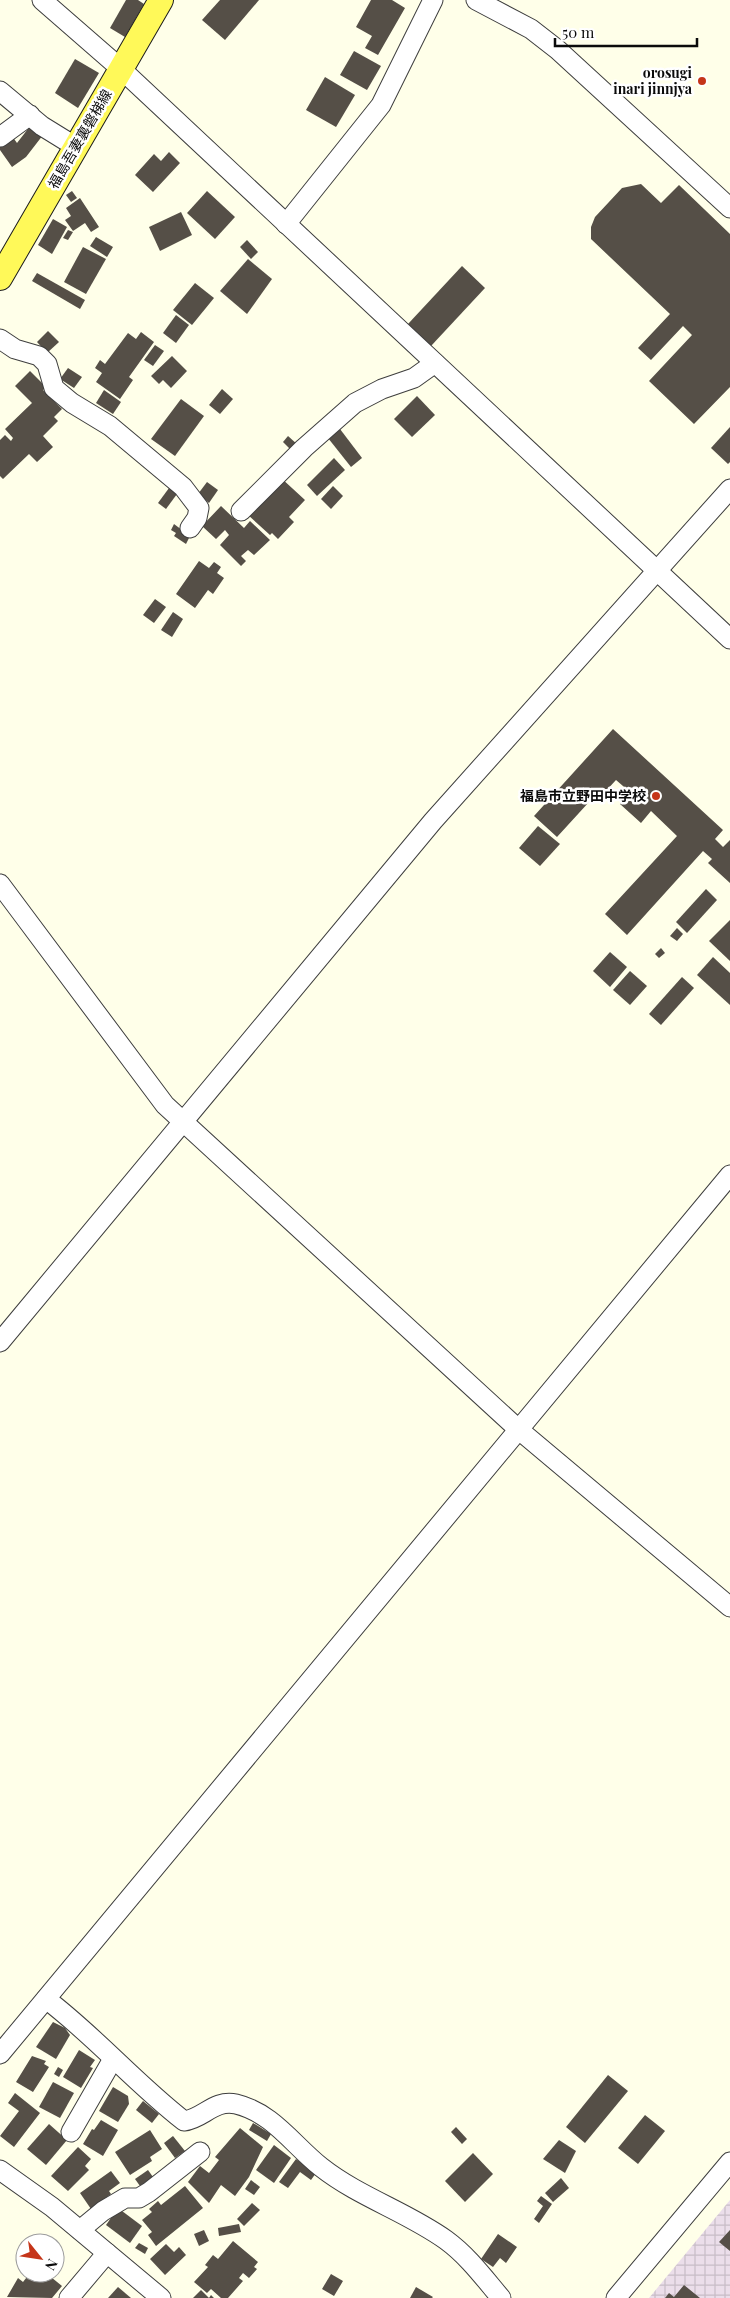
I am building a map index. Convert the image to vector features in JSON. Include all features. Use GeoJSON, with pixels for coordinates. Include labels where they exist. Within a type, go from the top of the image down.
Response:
{"type":"FeatureCollection","features":[{"type":"Feature","properties":{"kind":"main road","name":"福島吾妻裏磐梯線"},"geometry":{"type":"LineString","coordinates":[[0,278],[120,68],[162,0]]}},
{"type":"Feature","properties":{"kind":"street"},"geometry":{"type":"LineString","coordinates":[[42,0],[120,68],[730,639]]}},
{"type":"Feature","properties":{"kind":"street"},"geometry":{"type":"LineString","coordinates":[[286,224],[381,105],[433,0]]}},
{"type":"Feature","properties":{"kind":"street"},"geometry":{"type":"LineString","coordinates":[[476,0],[531,30],[558,50],[730,208]]}},
{"type":"Feature","properties":{"kind":"street"},"geometry":{"type":"LineString","coordinates":[[0,91],[42,126],[76,147]]}},
{"type":"Feature","properties":{"kind":"street"},"geometry":{"type":"LineString","coordinates":[[0,137],[30,115]]}},
{"type":"Feature","properties":{"kind":"street"},"geometry":{"type":"LineString","coordinates":[[0,339],[15,349],[39,356],[47,364],[54,388],[72,403],[110,426],[183,487],[199,508],[197,518],[190,528]]}},
{"type":"Feature","properties":{"kind":"street"},"geometry":{"type":"LineString","coordinates":[[241,511],[304,448],[354,403],[382,389],[414,378],[435,363]]}},
{"type":"Feature","properties":{"kind":"street"},"geometry":{"type":"LineString","coordinates":[[0,1342],[433,821],[730,489]]}},
{"type":"Feature","properties":{"kind":"street"},"geometry":{"type":"LineString","coordinates":[[0,884],[165,1105],[518,1429],[730,1607]]}},
{"type":"Feature","properties":{"kind":"street"},"geometry":{"type":"LineString","coordinates":[[0,2054],[730,1175]]}},
{"type":"Feature","properties":{"kind":"street"},"geometry":{"type":"LineString","coordinates":[[46,1999],[77,2022],[113,2059],[184,2121],[195,2120],[212,2106],[234,2104],[260,2114],[282,2130],[321,2167],[355,2189],[445,2239],[462,2252],[501,2298]]}},
{"type":"Feature","properties":{"kind":"street"},"geometry":{"type":"LineString","coordinates":[[71,2132],[113,2059]]}},
{"type":"Feature","properties":{"kind":"street"},"geometry":{"type":"LineString","coordinates":[[80,2230],[103,2211],[125,2198],[139,2198],[149,2192],[200,2152]]}},
{"type":"Feature","properties":{"kind":"street"},"geometry":{"type":"LineString","coordinates":[[616,2298],[730,2162]]}},
{"type":"Feature","properties":{"kind":"street"},"geometry":{"type":"LineString","coordinates":[[0,2170],[52,2207],[160,2298]]}},
{"type":"Feature","properties":{"kind":"street"},"geometry":{"type":"LineString","coordinates":[[69,2298],[107,2253]]}},
{"type":"Feature","properties":{"kind":"shaded area"},"geometry":{"type":"Polygon","coordinates":[[[730,2200],[730,2298],[649,2298],[730,2200]]]}},
{"type":"Feature","properties":{"kind":"building"},"geometry":{"type":"Polygon","coordinates":[[[126,0],[138,0],[144,4],[125,37],[110,28],[126,0]]]}},
{"type":"Feature","properties":{"kind":"building"},"geometry":{"type":"Polygon","coordinates":[[[220,0],[259,0],[225,40],[202,20],[220,0]]]}},
{"type":"Feature","properties":{"kind":"building"},"geometry":{"type":"Polygon","coordinates":[[[371,0],[392,0],[405,8],[378,55],[365,48],[372,36],[356,27],[371,0]]]}},
{"type":"Feature","properties":{"kind":"building"},"geometry":{"type":"Polygon","coordinates":[[[354,51],[381,66],[367,90],[340,75],[354,51]]]}},
{"type":"Feature","properties":{"kind":"building"},"geometry":{"type":"Polygon","coordinates":[[[75,59],[99,73],[78,108],[55,93],[75,59]]]}},
{"type":"Feature","properties":{"kind":"building"},"geometry":{"type":"Polygon","coordinates":[[[325,77],[355,95],[336,127],[306,110],[325,77]]]}},
{"type":"Feature","properties":{"kind":"building"},"geometry":{"type":"Polygon","coordinates":[[[31,125],[43,135],[26,157],[12,167],[0,150],[0,145],[12,136],[17,143],[31,125]]]}},
{"type":"Feature","properties":{"kind":"building"},"geometry":{"type":"Polygon","coordinates":[[[169,152],[180,163],[153,192],[135,175],[154,154],[161,161],[169,152]]]}},
{"type":"Feature","properties":{"kind":"building"},"geometry":{"type":"Polygon","coordinates":[[[641,184],[661,203],[679,185],[730,234],[730,387],[694,424],[649,381],[692,335],[683,326],[651,360],[638,348],[670,314],[591,239],[591,227],[595,217],[622,188],[641,184]]]}},
{"type":"Feature","properties":{"kind":"building"},"geometry":{"type":"Polygon","coordinates":[[[72,191],[77,198],[71,202],[66,195],[72,191]]]}},
{"type":"Feature","properties":{"kind":"building"},"geometry":{"type":"Polygon","coordinates":[[[207,191],[235,217],[215,239],[187,213],[207,191]]]}},
{"type":"Feature","properties":{"kind":"building"},"geometry":{"type":"Polygon","coordinates":[[[80,198],[99,227],[91,232],[85,223],[73,231],[65,220],[71,216],[66,208],[80,198]]]}},
{"type":"Feature","properties":{"kind":"building"},"geometry":{"type":"Polygon","coordinates":[[[181,212],[192,235],[160,251],[149,227],[181,212]]]}},
{"type":"Feature","properties":{"kind":"building"},"geometry":{"type":"Polygon","coordinates":[[[53,219],[67,227],[52,254],[38,245],[53,219]]]}},
{"type":"Feature","properties":{"kind":"building"},"geometry":{"type":"Polygon","coordinates":[[[68,230],[73,232],[68,240],[63,238],[68,230]]]}},
{"type":"Feature","properties":{"kind":"building"},"geometry":{"type":"Polygon","coordinates":[[[96,237],[113,247],[107,257],[90,246],[96,237]]]}},
{"type":"Feature","properties":{"kind":"building"},"geometry":{"type":"Polygon","coordinates":[[[247,240],[258,252],[251,259],[240,247],[247,240]]]}},
{"type":"Feature","properties":{"kind":"building"},"geometry":{"type":"Polygon","coordinates":[[[83,247],[106,259],[86,294],[64,282],[83,247]]]}},
{"type":"Feature","properties":{"kind":"building"},"geometry":{"type":"Polygon","coordinates":[[[248,259],[272,279],[247,314],[220,291],[248,259]]]}},
{"type":"Feature","properties":{"kind":"building"},"geometry":{"type":"Polygon","coordinates":[[[462,266],[485,288],[431,346],[408,324],[462,266]]]}},
{"type":"Feature","properties":{"kind":"building"},"geometry":{"type":"Polygon","coordinates":[[[37,273],[85,300],[80,309],[32,281],[37,273]]]}},
{"type":"Feature","properties":{"kind":"building"},"geometry":{"type":"Polygon","coordinates":[[[195,283],[214,298],[192,325],[173,310],[195,283]]]}},
{"type":"Feature","properties":{"kind":"building"},"geometry":{"type":"Polygon","coordinates":[[[176,315],[189,325],[176,343],[163,333],[176,315]]]}},
{"type":"Feature","properties":{"kind":"building"},"geometry":{"type":"Polygon","coordinates":[[[48,331],[59,342],[47,353],[37,342],[48,331]]]}},
{"type":"Feature","properties":{"kind":"building"},"geometry":{"type":"Polygon","coordinates":[[[141,332],[154,342],[129,377],[133,380],[120,399],[96,382],[102,373],[95,368],[100,360],[105,364],[128,333],[136,339],[141,332]]]}},
{"type":"Feature","properties":{"kind":"building"},"geometry":{"type":"Polygon","coordinates":[[[155,345],[164,351],[153,366],[144,360],[155,345]]]}},
{"type":"Feature","properties":{"kind":"building"},"geometry":{"type":"Polygon","coordinates":[[[172,356],[187,371],[171,388],[163,380],[159,384],[151,376],[172,356]]]}},
{"type":"Feature","properties":{"kind":"building"},"geometry":{"type":"Polygon","coordinates":[[[68,368],[82,377],[74,388],[60,379],[68,368]]]}},
{"type":"Feature","properties":{"kind":"building"},"geometry":{"type":"Polygon","coordinates":[[[30,371],[46,387],[43,390],[62,409],[54,417],[58,421],[43,436],[53,447],[37,462],[29,454],[3,479],[0,476],[0,440],[5,435],[11,441],[13,438],[5,429],[32,403],[15,386],[30,371]]]}},
{"type":"Feature","properties":{"kind":"building"},"geometry":{"type":"Polygon","coordinates":[[[222,389],[233,399],[220,414],[209,405],[222,389]]]}},
{"type":"Feature","properties":{"kind":"building"},"geometry":{"type":"Polygon","coordinates":[[[104,390],[121,402],[113,414],[96,403],[104,390]]]}},
{"type":"Feature","properties":{"kind":"building"},"geometry":{"type":"Polygon","coordinates":[[[417,396],[435,415],[412,437],[394,419],[417,396]]]}},
{"type":"Feature","properties":{"kind":"building"},"geometry":{"type":"Polygon","coordinates":[[[181,399],[204,416],[175,456],[151,439],[181,399]]]}},
{"type":"Feature","properties":{"kind":"building"},"geometry":{"type":"Polygon","coordinates":[[[730,427],[730,462],[728,464],[711,448],[730,427]]]}},
{"type":"Feature","properties":{"kind":"building"},"geometry":{"type":"Polygon","coordinates":[[[340,429],[362,458],[351,467],[328,438],[340,429]]]}},
{"type":"Feature","properties":{"kind":"building"},"geometry":{"type":"Polygon","coordinates":[[[288,436],[298,445],[292,451],[283,442],[288,436]]]}},
{"type":"Feature","properties":{"kind":"building"},"geometry":{"type":"Polygon","coordinates":[[[334,458],[345,470],[317,496],[307,485],[334,458]]]}},
{"type":"Feature","properties":{"kind":"building"},"geometry":{"type":"Polygon","coordinates":[[[280,477],[305,500],[289,517],[294,522],[278,539],[272,533],[270,535],[247,514],[280,477]]]}},
{"type":"Feature","properties":{"kind":"building"},"geometry":{"type":"Polygon","coordinates":[[[207,482],[218,490],[209,503],[198,494],[207,482]]]}},
{"type":"Feature","properties":{"kind":"building"},"geometry":{"type":"Polygon","coordinates":[[[333,486],[343,496],[331,509],[321,499],[333,486]]]}},
{"type":"Feature","properties":{"kind":"building"},"geometry":{"type":"Polygon","coordinates":[[[169,488],[177,494],[166,509],[158,503],[169,488]]]}},
{"type":"Feature","properties":{"kind":"building"},"geometry":{"type":"Polygon","coordinates":[[[221,506],[244,528],[250,521],[270,540],[254,555],[248,550],[241,556],[246,561],[241,566],[220,545],[229,535],[225,530],[216,539],[202,526],[221,506]]]}},
{"type":"Feature","properties":{"kind":"building"},"geometry":{"type":"Polygon","coordinates":[[[174,524],[190,536],[186,544],[174,536],[176,533],[171,530],[174,524]]]}},
{"type":"Feature","properties":{"kind":"building"},"geometry":{"type":"Polygon","coordinates":[[[199,561],[209,568],[214,562],[221,567],[217,573],[224,578],[213,594],[208,590],[195,608],[176,594],[199,561]]]}},
{"type":"Feature","properties":{"kind":"building"},"geometry":{"type":"Polygon","coordinates":[[[155,599],[166,607],[154,623],[143,615],[155,599]]]}},
{"type":"Feature","properties":{"kind":"building"},"geometry":{"type":"Polygon","coordinates":[[[173,612],[183,619],[172,637],[161,630],[173,612]]]}},
{"type":"Feature","properties":{"kind":"building"},"geometry":{"type":"Polygon","coordinates":[[[613,729],[723,830],[715,839],[723,847],[730,840],[730,883],[708,863],[712,859],[703,851],[627,935],[605,914],[677,836],[651,811],[641,823],[620,804],[630,792],[616,780],[604,793],[600,790],[557,837],[534,816],[613,729]]]}},
{"type":"Feature","properties":{"kind":"building"},"geometry":{"type":"Polygon","coordinates":[[[538,826],[560,844],[540,866],[519,848],[538,826]]]}},
{"type":"Feature","properties":{"kind":"building"},"geometry":{"type":"Polygon","coordinates":[[[706,889],[717,900],[687,933],[676,922],[706,889]]]}},
{"type":"Feature","properties":{"kind":"building"},"geometry":{"type":"Polygon","coordinates":[[[730,920],[730,961],[709,941],[730,920]]]}},
{"type":"Feature","properties":{"kind":"building"},"geometry":{"type":"Polygon","coordinates":[[[677,928],[683,934],[677,941],[670,936],[677,928]]]}},
{"type":"Feature","properties":{"kind":"building"},"geometry":{"type":"Polygon","coordinates":[[[661,948],[665,953],[659,958],[655,954],[661,948]]]}},
{"type":"Feature","properties":{"kind":"building"},"geometry":{"type":"Polygon","coordinates":[[[610,952],[627,967],[610,987],[593,971],[610,952]]]}},
{"type":"Feature","properties":{"kind":"building"},"geometry":{"type":"Polygon","coordinates":[[[713,957],[730,973],[730,1005],[697,975],[713,957]]]}},
{"type":"Feature","properties":{"kind":"building"},"geometry":{"type":"Polygon","coordinates":[[[630,971],[647,986],[630,1005],[613,990],[630,971]]]}},
{"type":"Feature","properties":{"kind":"building"},"geometry":{"type":"Polygon","coordinates":[[[682,977],[694,988],[661,1025],[649,1014],[682,977]]]}},
{"type":"Feature","properties":{"kind":"building"},"geometry":{"type":"Polygon","coordinates":[[[53,2022],[65,2028],[70,2035],[56,2059],[36,2047],[53,2022]]]}},
{"type":"Feature","properties":{"kind":"building"},"geometry":{"type":"Polygon","coordinates":[[[79,2050],[95,2060],[90,2067],[93,2068],[81,2088],[63,2077],[79,2050]]]}},
{"type":"Feature","properties":{"kind":"building"},"geometry":{"type":"Polygon","coordinates":[[[32,2056],[46,2061],[44,2064],[49,2067],[33,2092],[16,2082],[32,2056]]]}},
{"type":"Feature","properties":{"kind":"building"},"geometry":{"type":"Polygon","coordinates":[[[58,2067],[63,2070],[59,2077],[54,2074],[58,2067]]]}},
{"type":"Feature","properties":{"kind":"building"},"geometry":{"type":"Polygon","coordinates":[[[608,2075],[628,2091],[585,2143],[566,2127],[608,2075]]]}},
{"type":"Feature","properties":{"kind":"building"},"geometry":{"type":"Polygon","coordinates":[[[53,2082],[74,2093],[60,2118],[39,2107],[53,2082]]]}},
{"type":"Feature","properties":{"kind":"building"},"geometry":{"type":"Polygon","coordinates":[[[113,2087],[128,2096],[129,2104],[118,2122],[99,2111],[113,2087]]]}},
{"type":"Feature","properties":{"kind":"building"},"geometry":{"type":"Polygon","coordinates":[[[15,2093],[40,2113],[14,2147],[0,2136],[19,2111],[8,2103],[15,2093]]]}},
{"type":"Feature","properties":{"kind":"building"},"geometry":{"type":"Polygon","coordinates":[[[143,2101],[159,2114],[152,2123],[136,2110],[143,2101]]]}},
{"type":"Feature","properties":{"kind":"building"},"geometry":{"type":"Polygon","coordinates":[[[645,2115],[665,2131],[638,2164],[618,2148],[645,2115]]]}},
{"type":"Feature","properties":{"kind":"building"},"geometry":{"type":"Polygon","coordinates":[[[101,2120],[118,2130],[103,2156],[83,2144],[92,2129],[94,2130],[101,2120]]]}},
{"type":"Feature","properties":{"kind":"building"},"geometry":{"type":"Polygon","coordinates":[[[253,2123],[271,2134],[267,2141],[249,2130],[253,2123]]]}},
{"type":"Feature","properties":{"kind":"building"},"geometry":{"type":"Polygon","coordinates":[[[49,2124],[67,2140],[46,2165],[27,2149],[49,2124]]]}},
{"type":"Feature","properties":{"kind":"building"},"geometry":{"type":"Polygon","coordinates":[[[456,2127],[467,2139],[462,2144],[451,2132],[456,2127]]]}},
{"type":"Feature","properties":{"kind":"building"},"geometry":{"type":"Polygon","coordinates":[[[240,2128],[263,2147],[249,2177],[235,2196],[221,2185],[209,2203],[188,2182],[200,2166],[209,2173],[219,2160],[215,2157],[240,2128]]]}},
{"type":"Feature","properties":{"kind":"building"},"geometry":{"type":"Polygon","coordinates":[[[150,2130],[162,2149],[150,2157],[152,2161],[130,2175],[115,2152],[150,2130]]]}},
{"type":"Feature","properties":{"kind":"building"},"geometry":{"type":"Polygon","coordinates":[[[173,2136],[185,2151],[175,2158],[164,2143],[173,2136]]]}},
{"type":"Feature","properties":{"kind":"building"},"geometry":{"type":"Polygon","coordinates":[[[559,2140],[576,2151],[565,2173],[543,2159],[559,2140]]]}},
{"type":"Feature","properties":{"kind":"building"},"geometry":{"type":"Polygon","coordinates":[[[274,2145],[291,2158],[274,2183],[256,2170],[274,2145]]]}},
{"type":"Feature","properties":{"kind":"building"},"geometry":{"type":"Polygon","coordinates":[[[78,2147],[91,2159],[85,2166],[89,2170],[68,2191],[51,2176],[78,2147]]]}},
{"type":"Feature","properties":{"kind":"building"},"geometry":{"type":"Polygon","coordinates":[[[473,2153],[493,2174],[465,2202],[445,2181],[473,2153]]]}},
{"type":"Feature","properties":{"kind":"building"},"geometry":{"type":"Polygon","coordinates":[[[296,2159],[316,2173],[311,2180],[300,2172],[288,2188],[279,2182],[296,2159]]]}},
{"type":"Feature","properties":{"kind":"building"},"geometry":{"type":"Polygon","coordinates":[[[148,2170],[153,2177],[140,2186],[135,2179],[148,2170]]]}},
{"type":"Feature","properties":{"kind":"building"},"geometry":{"type":"Polygon","coordinates":[[[111,2171],[120,2183],[109,2191],[111,2194],[91,2209],[80,2193],[111,2171]]]}},
{"type":"Feature","properties":{"kind":"building"},"geometry":{"type":"Polygon","coordinates":[[[561,2178],[569,2188],[553,2202],[545,2193],[561,2178]]]}},
{"type":"Feature","properties":{"kind":"building"},"geometry":{"type":"Polygon","coordinates":[[[251,2180],[260,2187],[254,2195],[245,2189],[251,2180]]]}},
{"type":"Feature","properties":{"kind":"building"},"geometry":{"type":"Polygon","coordinates":[[[185,2186],[203,2208],[156,2246],[148,2235],[152,2232],[142,2220],[152,2212],[149,2209],[158,2201],[161,2205],[185,2186]]]}},
{"type":"Feature","properties":{"kind":"building"},"geometry":{"type":"Polygon","coordinates":[[[541,2196],[552,2204],[539,2223],[534,2219],[543,2206],[537,2201],[541,2196]]]}},
{"type":"Feature","properties":{"kind":"building"},"geometry":{"type":"Polygon","coordinates":[[[252,2203],[260,2210],[244,2226],[237,2219],[252,2203]]]}},
{"type":"Feature","properties":{"kind":"building"},"geometry":{"type":"Polygon","coordinates":[[[118,2208],[142,2226],[130,2243],[106,2225],[118,2208]]]}},
{"type":"Feature","properties":{"kind":"building"},"geometry":{"type":"Polygon","coordinates":[[[239,2224],[241,2232],[219,2236],[218,2228],[239,2224]]]}},
{"type":"Feature","properties":{"kind":"building"},"geometry":{"type":"Polygon","coordinates":[[[204,2230],[209,2241],[199,2246],[194,2234],[204,2230]]]}},
{"type":"Feature","properties":{"kind":"building"},"geometry":{"type":"Polygon","coordinates":[[[730,2230],[730,2251],[719,2242],[730,2230]]]}},
{"type":"Feature","properties":{"kind":"building"},"geometry":{"type":"Polygon","coordinates":[[[498,2234],[517,2247],[506,2263],[500,2258],[493,2267],[481,2259],[498,2234]]]}},
{"type":"Feature","properties":{"kind":"building"},"geometry":{"type":"Polygon","coordinates":[[[233,2241],[258,2262],[254,2267],[257,2269],[249,2278],[243,2273],[239,2278],[243,2281],[228,2298],[221,2298],[211,2289],[207,2293],[194,2282],[208,2267],[205,2265],[213,2255],[218,2259],[233,2241]]]}},
{"type":"Feature","properties":{"kind":"building"},"geometry":{"type":"Polygon","coordinates":[[[139,2243],[148,2248],[145,2254],[135,2248],[139,2243]]]}},
{"type":"Feature","properties":{"kind":"building"},"geometry":{"type":"Polygon","coordinates":[[[166,2244],[174,2252],[179,2247],[186,2255],[165,2275],[150,2259],[166,2244]]]}},
{"type":"Feature","properties":{"kind":"building"},"geometry":{"type":"Polygon","coordinates":[[[331,2274],[343,2281],[334,2296],[322,2289],[331,2274]]]}},
{"type":"Feature","properties":{"kind":"building"},"geometry":{"type":"Polygon","coordinates":[[[15,2283],[58,2283],[62,2286],[52,2298],[7,2297],[15,2283]]]}},
{"type":"Feature","properties":{"kind":"building"},"geometry":{"type":"Polygon","coordinates":[[[684,2285],[700,2298],[665,2298],[669,2293],[674,2297],[684,2285]]]}},
{"type":"Feature","properties":{"kind":"building"},"geometry":{"type":"Polygon","coordinates":[[[118,2287],[131,2298],[108,2298],[118,2287]]]}},
{"type":"Feature","properties":{"kind":"building"},"geometry":{"type":"Polygon","coordinates":[[[416,2287],[433,2297],[410,2298],[416,2287]]]}},
{"type":"Feature","properties":{"kind":"building"},"geometry":{"type":"Polygon","coordinates":[[[201,2290],[209,2298],[193,2298],[201,2290]]]}},
{"type":"Feature","properties":{"kind":"place","name":"orosugi inari jinnjya"},"geometry":{"type":"Point","coordinates":[702,81]}},
{"type":"Feature","properties":{"kind":"place","name":"福島市立野田中学校"},"geometry":{"type":"Point","coordinates":[656,796]}}]}
